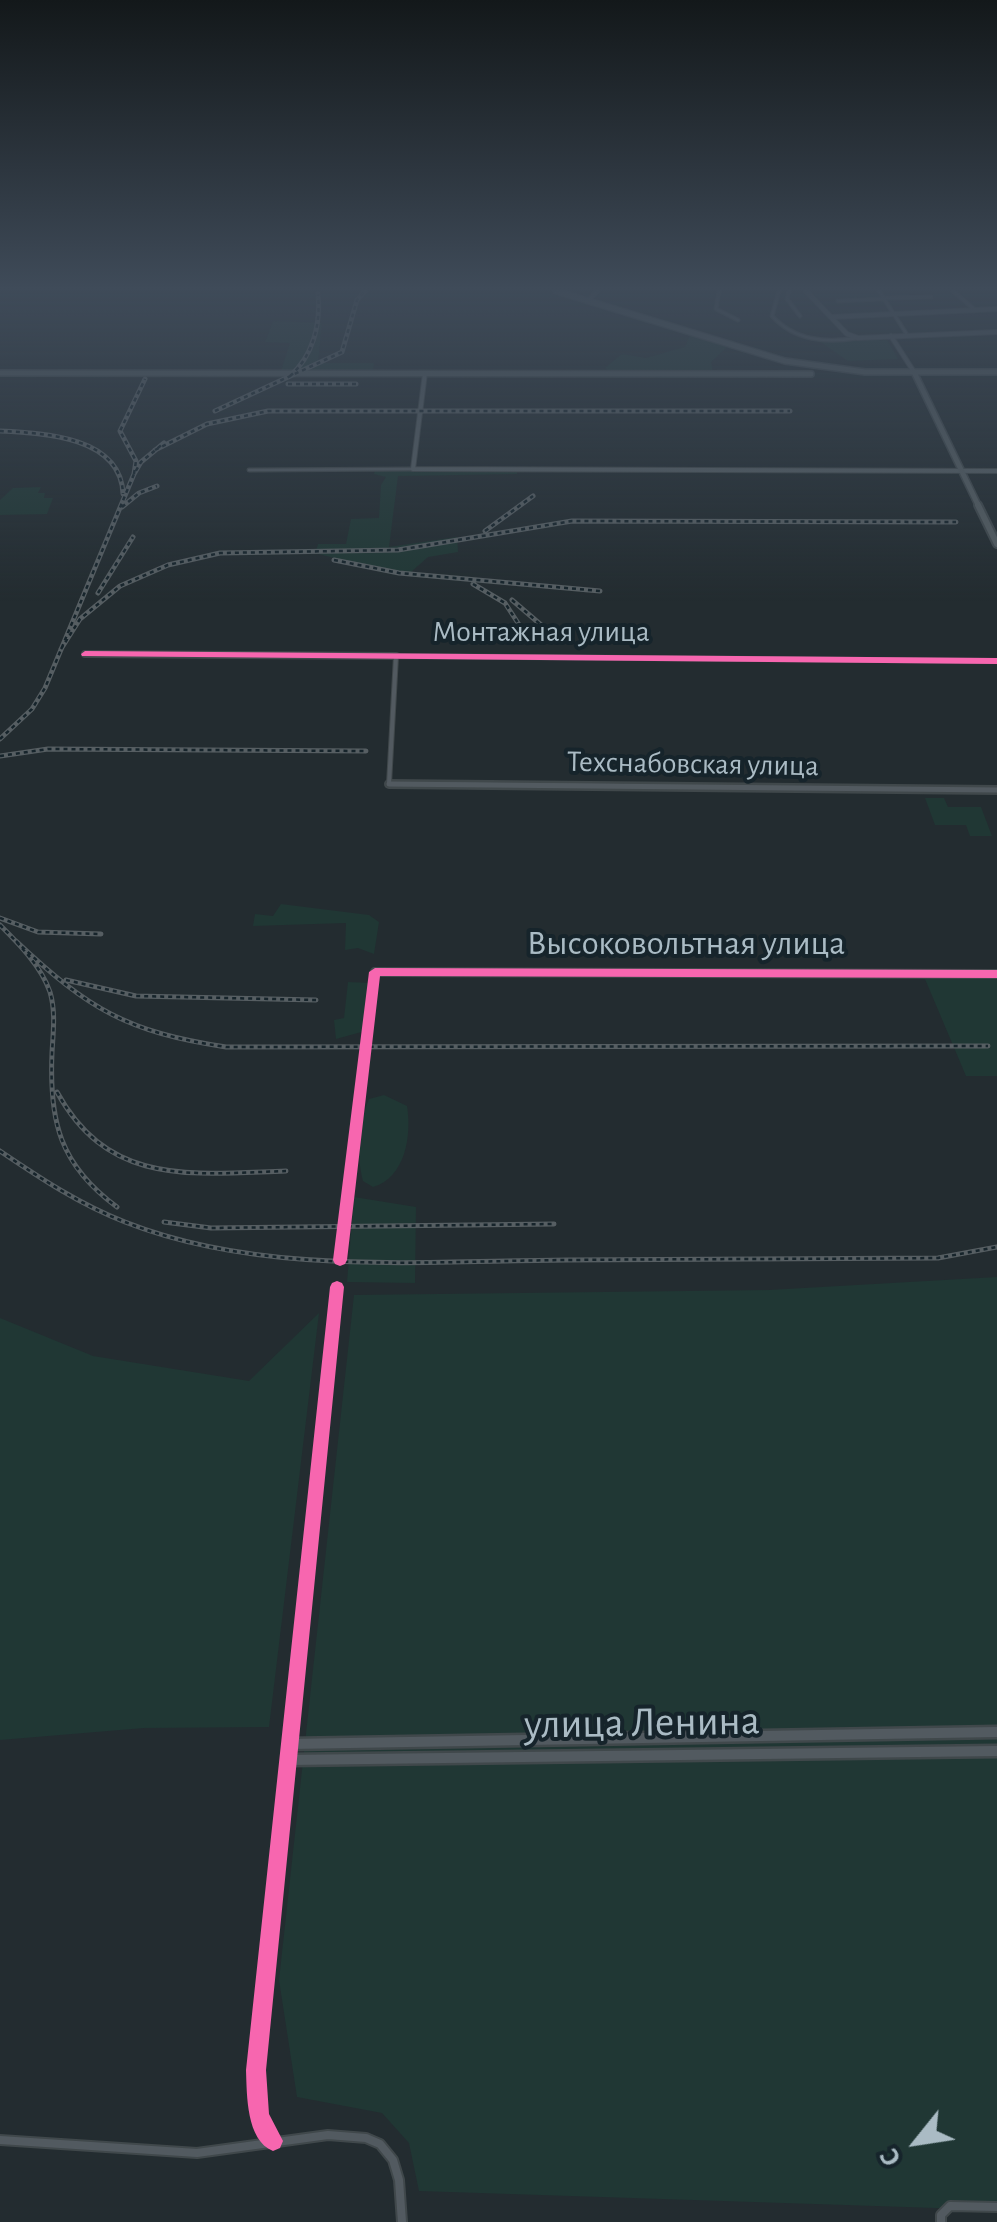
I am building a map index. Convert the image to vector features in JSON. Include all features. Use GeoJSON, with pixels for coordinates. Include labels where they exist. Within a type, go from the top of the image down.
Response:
{"type":"FeatureCollection","features":[{"type":"Feature","properties":{"kind":"main road"},"geometry":{"type":"LineString","coordinates":[[423,395],[414,469],[997,472]]}},
{"type":"Feature","properties":{"kind":"main road"},"geometry":{"type":"LineString","coordinates":[[925,395],[997,544]]}},
{"type":"Feature","properties":{"kind":"street"},"geometry":{"type":"LineString","coordinates":[[249,470],[414,469]]}},
{"type":"Feature","properties":{"kind":"street","name":"Монтажная улица"},"geometry":{"type":"LineString","coordinates":[[85,654],[997,661]]}},
{"type":"Feature","properties":{"kind":"street","name":"Техснабовская улица"},"geometry":{"type":"LineString","coordinates":[[396,656],[388,784],[997,790]]}},
{"type":"Feature","properties":{"kind":"street"},"geometry":{"type":"LineString","coordinates":[[340,1260],[375,972]]}},
{"type":"Feature","properties":{"kind":"street","name":"Высоковольтная улица"},"geometry":{"type":"LineString","coordinates":[[375,972],[997,974]]}},
{"type":"Feature","properties":{"kind":"street"},"geometry":{"type":"LineString","coordinates":[[273,2141],[259,2116],[255,2087],[337,1287]]}},
{"type":"Feature","properties":{"kind":"street","name":"улица Ленина"},"geometry":{"type":"LineString","coordinates":[[290,1744],[997,1732]]}},
{"type":"Feature","properties":{"kind":"street","name":"улица Ленина"},"geometry":{"type":"LineString","coordinates":[[288,1760],[997,1752]]}},
{"type":"Feature","properties":{"kind":"street"},"geometry":{"type":"LineString","coordinates":[[0,2140],[98,2144],[156,2152],[226,2151],[273,2141],[350,2136],[380,2144],[394,2159],[402,2222]]}},
{"type":"Feature","properties":{"kind":"street"},"geometry":{"type":"LineString","coordinates":[[941,2222],[941,2215],[950,2206],[997,2207]]}},
{"type":"Feature","properties":{"kind":"green space"},"geometry":{"type":"Polygon","coordinates":[[[375,470],[517,474],[398,476],[389,547],[457,537],[458,552],[428,557],[411,572],[396,574],[315,553],[324,552],[316,551],[318,544],[346,544],[351,519],[379,518],[381,485],[386,477],[374,474],[375,470]]]}},
{"type":"Feature","properties":{"kind":"green space"},"geometry":{"type":"Polygon","coordinates":[[[41,487],[38,493],[53,498],[47,514],[0,515],[0,500],[13,488],[41,487]]]}},
{"type":"Feature","properties":{"kind":"green space"},"geometry":{"type":"Polygon","coordinates":[[[925,798],[944,798],[948,807],[981,807],[992,836],[970,836],[966,825],[935,825],[925,798]]]}},
{"type":"Feature","properties":{"kind":"green space"},"geometry":{"type":"Polygon","coordinates":[[[281,904],[369,915],[379,922],[374,954],[358,948],[345,950],[346,923],[253,926],[255,914],[273,916],[281,904]]]}},
{"type":"Feature","properties":{"kind":"green space"},"geometry":{"type":"Polygon","coordinates":[[[997,978],[997,1076],[966,1076],[925,979],[997,978]]]}},
{"type":"Feature","properties":{"kind":"green space"},"geometry":{"type":"Polygon","coordinates":[[[348,982],[371,983],[365,1031],[336,1039],[334,1020],[344,1018],[348,982]]]}},
{"type":"Feature","properties":{"kind":"green space"},"geometry":{"type":"Polygon","coordinates":[[[384,1095],[407,1106],[407,1142],[393,1175],[373,1187],[363,1181],[361,1129],[369,1099],[384,1095]]]}},
{"type":"Feature","properties":{"kind":"green space"},"geometry":{"type":"Polygon","coordinates":[[[354,1197],[416,1207],[415,1283],[347,1282],[354,1197]]]}},
{"type":"Feature","properties":{"kind":"green space"},"geometry":{"type":"Polygon","coordinates":[[[997,1277],[997,2210],[419,2191],[409,2143],[382,2113],[297,2097],[279,1980],[354,1295],[769,1290],[997,1277]]]}},
{"type":"Feature","properties":{"kind":"green space"},"geometry":{"type":"Polygon","coordinates":[[[319,1313],[269,1727],[144,1728],[0,1740],[0,1318],[93,1356],[249,1381],[319,1313]]]}},
{"type":"Feature","properties":{"kind":"railway"},"geometry":{"type":"LineString","coordinates":[[134,474],[136,461],[120,431],[137,395]]}},
{"type":"Feature","properties":{"kind":"railway"},"geometry":{"type":"LineString","coordinates":[[215,411],[250,395]]}},
{"type":"Feature","properties":{"kind":"railway"},"geometry":{"type":"LineString","coordinates":[[156,449],[207,424],[268,411],[790,411]]}},
{"type":"Feature","properties":{"kind":"railway"},"geometry":{"type":"LineString","coordinates":[[0,431],[58,437],[95,450],[109,460],[119,475],[123,494]]}},
{"type":"Feature","properties":{"kind":"railway"},"geometry":{"type":"LineString","coordinates":[[156,449],[164,443]]}},
{"type":"Feature","properties":{"kind":"railway"},"geometry":{"type":"LineString","coordinates":[[134,474],[156,449]]}},
{"type":"Feature","properties":{"kind":"railway"},"geometry":{"type":"LineString","coordinates":[[62,648],[134,474]]}},
{"type":"Feature","properties":{"kind":"railway"},"geometry":{"type":"LineString","coordinates":[[122,507],[139,493],[157,486]]}},
{"type":"Feature","properties":{"kind":"railway"},"geometry":{"type":"LineString","coordinates":[[485,531],[533,496]]}},
{"type":"Feature","properties":{"kind":"railway"},"geometry":{"type":"LineString","coordinates":[[62,648],[80,619],[120,586],[168,565],[220,553],[398,550],[572,521],[956,522]]}},
{"type":"Feature","properties":{"kind":"railway"},"geometry":{"type":"LineString","coordinates":[[98,593],[133,537]]}},
{"type":"Feature","properties":{"kind":"railway"},"geometry":{"type":"LineString","coordinates":[[334,560],[399,573],[600,591]]}},
{"type":"Feature","properties":{"kind":"railway"},"geometry":{"type":"LineString","coordinates":[[473,584],[505,603],[527,637]]}},
{"type":"Feature","properties":{"kind":"railway"},"geometry":{"type":"LineString","coordinates":[[512,600],[547,630]]}},
{"type":"Feature","properties":{"kind":"railway"},"geometry":{"type":"LineString","coordinates":[[0,739],[32,709],[62,648]]}},
{"type":"Feature","properties":{"kind":"railway"},"geometry":{"type":"LineString","coordinates":[[0,756],[48,749],[366,751]]}},
{"type":"Feature","properties":{"kind":"railway"},"geometry":{"type":"LineString","coordinates":[[0,918],[38,932],[101,934]]}},
{"type":"Feature","properties":{"kind":"railway"},"geometry":{"type":"LineString","coordinates":[[0,925],[35,964],[50,992],[54,1015],[53,1100],[62,1140],[82,1175],[117,1207]]}},
{"type":"Feature","properties":{"kind":"railway"},"geometry":{"type":"LineString","coordinates":[[16,941],[65,984],[111,1014],[162,1034],[226,1047],[988,1046]]}},
{"type":"Feature","properties":{"kind":"railway"},"geometry":{"type":"LineString","coordinates":[[66,980],[136,996],[316,1000]]}},
{"type":"Feature","properties":{"kind":"railway"},"geometry":{"type":"LineString","coordinates":[[57,1092],[78,1123],[102,1145],[128,1160],[186,1172],[286,1171]]}},
{"type":"Feature","properties":{"kind":"railway"},"geometry":{"type":"LineString","coordinates":[[0,1151],[76,1199],[125,1222],[177,1239],[287,1258],[400,1263],[938,1258],[997,1247]]}},
{"type":"Feature","properties":{"kind":"railway"},"geometry":{"type":"LineString","coordinates":[[164,1222],[211,1228],[554,1224]]}},
{"type":"Feature","properties":{"kind":"cycle path"},"geometry":{"type":"LineString","coordinates":[[85,654],[997,661]]}},
{"type":"Feature","properties":{"kind":"cycle path"},"geometry":{"type":"LineString","coordinates":[[340,1260],[375,972],[997,974]]}},
{"type":"Feature","properties":{"kind":"cycle path"},"geometry":{"type":"LineString","coordinates":[[273,2141],[259,2116],[256,2070],[337,1287]]}}]}
